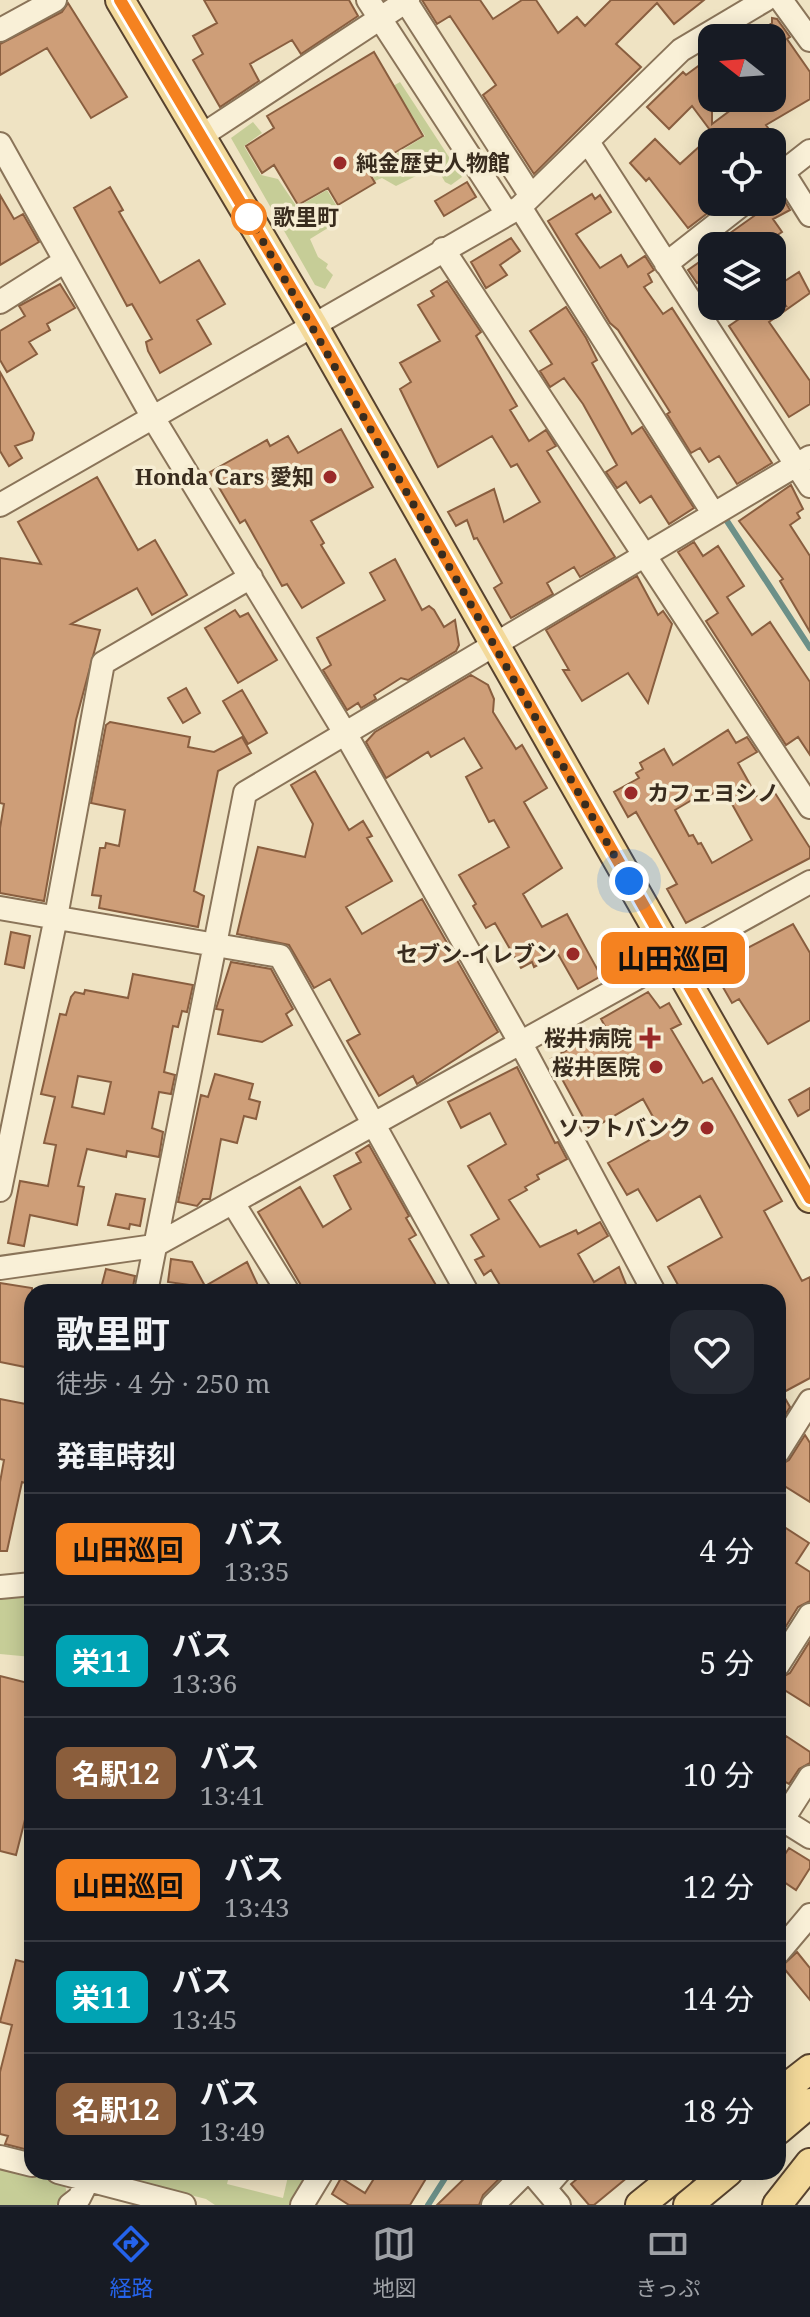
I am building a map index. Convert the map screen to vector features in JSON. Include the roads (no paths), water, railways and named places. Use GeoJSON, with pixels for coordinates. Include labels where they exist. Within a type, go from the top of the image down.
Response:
{"type":"FeatureCollection","features":[{"type":"Feature","properties":{"kind":"main road"},"geometry":{"type":"LineString","coordinates":[[120,0],[313,325],[810,1198]]}},
{"type":"Feature","properties":{"kind":"main road"},"geometry":{"type":"LineString","coordinates":[[786,2088],[810,2069]]}},
{"type":"Feature","properties":{"kind":"main road"},"geometry":{"type":"LineString","coordinates":[[786,2123],[810,2103]]}},
{"type":"Feature","properties":{"kind":"main road"},"geometry":{"type":"LineString","coordinates":[[777,2205],[810,2163]]}},
{"type":"Feature","properties":{"kind":"main road"},"geometry":{"type":"LineString","coordinates":[[640,2205],[671,2180]]}},
{"type":"Feature","properties":{"kind":"main road"},"geometry":{"type":"LineString","coordinates":[[688,2205],[718,2180]]}},
{"type":"Feature","properties":{"kind":"street"},"geometry":{"type":"LineString","coordinates":[[0,30],[55,0]]}},
{"type":"Feature","properties":{"kind":"street"},"geometry":{"type":"LineString","coordinates":[[368,0],[519,205]]}},
{"type":"Feature","properties":{"kind":"street"},"geometry":{"type":"LineString","coordinates":[[0,505],[519,205],[681,50],[765,0]]}},
{"type":"Feature","properties":{"kind":"street"},"geometry":{"type":"LineString","coordinates":[[781,0],[810,40]]}},
{"type":"Feature","properties":{"kind":"street"},"geometry":{"type":"LineString","coordinates":[[201,136],[406,1],[519,205],[713,513]]}},
{"type":"Feature","properties":{"kind":"street"},"geometry":{"type":"LineString","coordinates":[[588,142],[666,264],[803,461],[810,486]]}},
{"type":"Feature","properties":{"kind":"street"},"geometry":{"type":"LineString","coordinates":[[0,144],[152,416],[345,733],[520,1042],[650,1284]]}},
{"type":"Feature","properties":{"kind":"street"},"geometry":{"type":"LineString","coordinates":[[786,170],[810,151]]}},
{"type":"Feature","properties":{"kind":"street"},"geometry":{"type":"LineString","coordinates":[[786,187],[810,215]]}},
{"type":"Feature","properties":{"kind":"street"},"geometry":{"type":"LineString","coordinates":[[666,264],[727,216]]}},
{"type":"Feature","properties":{"kind":"street"},"geometry":{"type":"LineString","coordinates":[[443,249],[810,807]]}},
{"type":"Feature","properties":{"kind":"street"},"geometry":{"type":"LineString","coordinates":[[0,302],[65,261]]}},
{"type":"Feature","properties":{"kind":"street"},"geometry":{"type":"LineString","coordinates":[[147,1284],[245,793],[803,461]]}},
{"type":"Feature","properties":{"kind":"street"},"geometry":{"type":"LineString","coordinates":[[0,1190],[56,917],[103,663],[251,577]]}},
{"type":"Feature","properties":{"kind":"street"},"geometry":{"type":"LineString","coordinates":[[0,1268],[154,1246],[810,882]]}},
{"type":"Feature","properties":{"kind":"street"},"geometry":{"type":"LineString","coordinates":[[0,908],[280,956],[463,1284]]}},
{"type":"Feature","properties":{"kind":"street"},"geometry":{"type":"LineString","coordinates":[[233,1203],[283,1284]]}},
{"type":"Feature","properties":{"kind":"street"},"geometry":{"type":"LineString","coordinates":[[786,1439],[810,1401]]}},
{"type":"Feature","properties":{"kind":"street"},"geometry":{"type":"LineString","coordinates":[[0,1587],[24,1585]]}},
{"type":"Feature","properties":{"kind":"street"},"geometry":{"type":"LineString","coordinates":[[786,1652],[810,1615]]}},
{"type":"Feature","properties":{"kind":"street"},"geometry":{"type":"LineString","coordinates":[[786,1812],[810,1777]]}},
{"type":"Feature","properties":{"kind":"street"},"geometry":{"type":"LineString","coordinates":[[786,1824],[810,1837]]}},
{"type":"Feature","properties":{"kind":"street"},"geometry":{"type":"LineString","coordinates":[[786,1944],[810,1915]]}},
{"type":"Feature","properties":{"kind":"street"},"geometry":{"type":"LineString","coordinates":[[0,2157],[24,2163]]}},
{"type":"Feature","properties":{"kind":"street"},"geometry":{"type":"LineString","coordinates":[[70,2205],[79,2198],[88,2180],[184,2205]]}},
{"type":"Feature","properties":{"kind":"street"},"geometry":{"type":"LineString","coordinates":[[302,2205],[317,2180]]}},
{"type":"Feature","properties":{"kind":"street"},"geometry":{"type":"LineString","coordinates":[[493,2205],[544,2182]]}},
{"type":"Feature","properties":{"kind":"waterway"},"geometry":{"type":"LineString","coordinates":[[725,518],[810,648]]}},
{"type":"Feature","properties":{"kind":"waterway"},"geometry":{"type":"LineString","coordinates":[[428,2205],[444,2180]]}},
{"type":"Feature","properties":{"kind":"place","name":"純金歴史人物館"},"geometry":{"type":"Point","coordinates":[340,163]}},
{"type":"Feature","properties":{"kind":"place","name":"歌里町"},"geometry":{"type":"Point","coordinates":[249,217]}},
{"type":"Feature","properties":{"kind":"place","name":"Honda Cars 愛知"},"geometry":{"type":"Point","coordinates":[330,477]}},
{"type":"Feature","properties":{"kind":"place","name":"カフェヨシノ"},"geometry":{"type":"Point","coordinates":[631,793]}},
{"type":"Feature","properties":{"kind":"place","name":"セブン-イレブン"},"geometry":{"type":"Point","coordinates":[573,954]}},
{"type":"Feature","properties":{"kind":"place","name":"桜井病院"},"geometry":{"type":"Point","coordinates":[650,1038]}},
{"type":"Feature","properties":{"kind":"place","name":"桜井医院"},"geometry":{"type":"Point","coordinates":[656,1067]}},
{"type":"Feature","properties":{"kind":"place","name":"ソフトバンク"},"geometry":{"type":"Point","coordinates":[707,1128]}}]}
